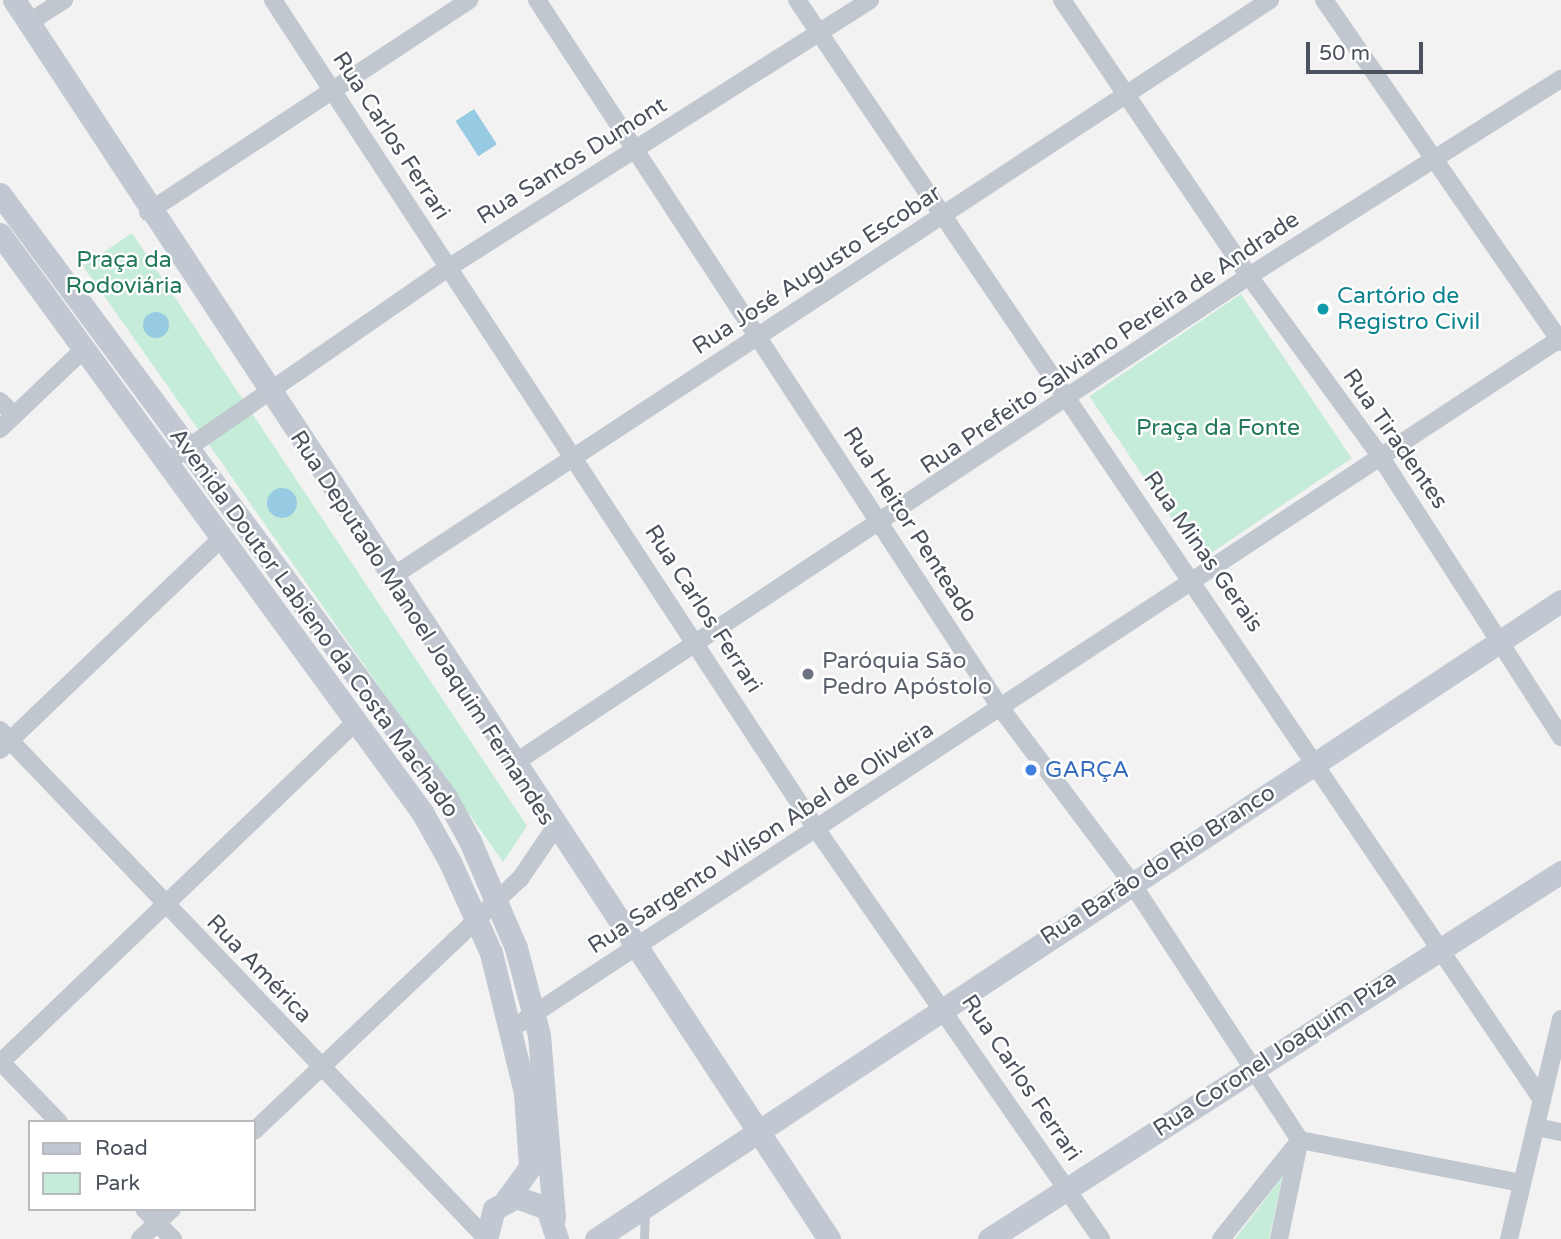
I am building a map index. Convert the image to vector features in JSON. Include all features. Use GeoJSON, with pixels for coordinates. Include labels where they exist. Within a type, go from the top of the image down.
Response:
{"type":"FeatureCollection","features":[{"type":"Feature","properties":{"kind":"main road","name":"Rua Deputado Manoel Joaquim Fernandes"},"geometry":{"type":"LineString","coordinates":[[19,9],[148,212],[554,829],[829,1239]]}},
{"type":"Feature","properties":{"kind":"main road","name":"Avenida Doutor Labieno da Costa Machado"},"geometry":{"type":"LineString","coordinates":[[0,194],[446,797],[499,900],[534,1017],[550,1116],[556,1228]]}},
{"type":"Feature","properties":{"kind":"main road","name":"Avenida Doutor Labieno da Costa Machado"},"geometry":{"type":"LineString","coordinates":[[0,234],[353,724],[422,812],[476,918],[511,1029],[530,1154],[522,1183],[480,1234]]}},
{"type":"Feature","properties":{"kind":"main road","name":"Rua Barão do Rio Branco"},"geometry":{"type":"LineString","coordinates":[[609,1235],[645,1208],[1131,882],[1561,601]]}},
{"type":"Feature","properties":{"kind":"main road","name":"Rua Coronel Joaquim Piza"},"geometry":{"type":"LineString","coordinates":[[989,1239],[1439,948],[1558,876]]}},
{"type":"Feature","properties":{"kind":"main road"},"geometry":{"type":"LineString","coordinates":[[506,1200],[538,1201],[556,1228]]}},
{"type":"Feature","properties":{"kind":"street"},"geometry":{"type":"LineString","coordinates":[[19,9],[64,0]]}},
{"type":"Feature","properties":{"kind":"street","name":"Rua Carlos Ferrari"},"geometry":{"type":"LineString","coordinates":[[273,0],[448,268],[577,458],[817,830],[944,1007],[1101,1239]]}},
{"type":"Feature","properties":{"kind":"street"},"geometry":{"type":"LineString","coordinates":[[148,212],[331,89],[470,0]]}},
{"type":"Feature","properties":{"kind":"street","name":"Rua Heitor Penteado"},"geometry":{"type":"LineString","coordinates":[[537,0],[1002,710],[1131,882],[1300,1140]]}},
{"type":"Feature","properties":{"kind":"street","name":"Rua Minas Gerais"},"geometry":{"type":"LineString","coordinates":[[797,0],[1062,399],[1193,577],[1542,1100]]}},
{"type":"Feature","properties":{"kind":"street","name":"Rua Santos Dumont"},"geometry":{"type":"LineString","coordinates":[[166,463],[269,395],[448,268],[870,0]]}},
{"type":"Feature","properties":{"kind":"street","name":"Rua Tiradentes"},"geometry":{"type":"LineString","coordinates":[[1062,0],[1249,276],[1378,453],[1561,737]]}},
{"type":"Feature","properties":{"kind":"street","name":"Rua José Augusto Escobar"},"geometry":{"type":"LineString","coordinates":[[390,578],[1126,98],[1270,0]]}},
{"type":"Feature","properties":{"kind":"street"},"geometry":{"type":"LineString","coordinates":[[1325,0],[1432,164],[1560,339]]}},
{"type":"Feature","properties":{"kind":"street"},"geometry":{"type":"LineString","coordinates":[[1337,19],[1343,0]]}},
{"type":"Feature","properties":{"kind":"street","name":"Rua Prefeito Salviano Pereira de Andrade"},"geometry":{"type":"LineString","coordinates":[[513,765],[696,643],[881,526],[1062,399],[1249,276],[1432,164],[1561,79]]}},
{"type":"Feature","properties":{"kind":"street","name":"Rua Sargento Wilson Abel de Oliveira"},"geometry":{"type":"LineString","coordinates":[[511,1029],[534,1017],[1002,710],[1378,453],[1560,339]]}},
{"type":"Feature","properties":{"kind":"street"},"geometry":{"type":"LineString","coordinates":[[0,429],[83,350]]}},
{"type":"Feature","properties":{"kind":"street"},"geometry":{"type":"LineString","coordinates":[[0,401],[14,415]]}},
{"type":"Feature","properties":{"kind":"street"},"geometry":{"type":"LineString","coordinates":[[4,740],[221,539]]}},
{"type":"Feature","properties":{"kind":"street"},"geometry":{"type":"LineString","coordinates":[[57,1120],[0,1062],[353,724]]}},
{"type":"Feature","properties":{"kind":"street","name":"Rua América"},"geometry":{"type":"LineString","coordinates":[[4,740],[480,1234]]}},
{"type":"Feature","properties":{"kind":"street"},"geometry":{"type":"LineString","coordinates":[[256,1129],[476,918],[499,900],[541,854],[554,829]]}},
{"type":"Feature","properties":{"kind":"street"},"geometry":{"type":"LineString","coordinates":[[1509,1239],[1561,1019]]}},
{"type":"Feature","properties":{"kind":"street"},"geometry":{"type":"LineString","coordinates":[[1537,1127],[1561,1132]]}},
{"type":"Feature","properties":{"kind":"street"},"geometry":{"type":"LineString","coordinates":[[1300,1140],[1522,1183]]}},
{"type":"Feature","properties":{"kind":"street"},"geometry":{"type":"LineString","coordinates":[[1221,1239],[1300,1140]]}},
{"type":"Feature","properties":{"kind":"street"},"geometry":{"type":"LineString","coordinates":[[1279,1239],[1300,1140]]}},
{"type":"Feature","properties":{"kind":"street"},"geometry":{"type":"LineString","coordinates":[[146,1211],[173,1239]]}},
{"type":"Feature","properties":{"kind":"street"},"geometry":{"type":"LineString","coordinates":[[140,1239],[170,1211]]}},
{"type":"Feature","properties":{"kind":"lane"},"geometry":{"type":"LineString","coordinates":[[643,1239],[645,1208]]}},
{"type":"Feature","properties":{"kind":"green space","name":"Praça da Rodoviária"},"geometry":{"type":"Polygon","coordinates":[[[132,233],[527,826],[503,862],[83,266],[132,233]]]}},
{"type":"Feature","properties":{"kind":"green space","name":"Praça da Fonte"},"geometry":{"type":"Polygon","coordinates":[[[1241,294],[1352,458],[1200,560],[1089,396],[1241,294]]]}},
{"type":"Feature","properties":{"kind":"green space"},"geometry":{"type":"Polygon","coordinates":[[[1283,1176],[1269,1239],[1235,1239],[1283,1176]]]}},
{"type":"Feature","properties":{"kind":"water"},"geometry":{"type":"Polygon","coordinates":[[[474,109],[497,144],[478,156],[456,121],[474,109]]]}},
{"type":"Feature","properties":{"kind":"water"},"geometry":{"type":"Polygon","coordinates":[[[156,312],[166,315],[169,325],[166,335],[156,338],[146,335],[143,325],[146,315],[156,312]]]}},
{"type":"Feature","properties":{"kind":"water"},"geometry":{"type":"Polygon","coordinates":[[[282,488],[293,492],[297,503],[293,514],[282,518],[271,514],[267,503],[271,492],[282,488]]]}},
{"type":"Feature","properties":{"kind":"place","name":"Cartório de Registro Civil"},"geometry":{"type":"Point","coordinates":[1323,309]}},
{"type":"Feature","properties":{"kind":"place","name":"Paróquia São Pedro Apóstolo"},"geometry":{"type":"Point","coordinates":[808,674]}},
{"type":"Feature","properties":{"kind":"place","name":"GARÇA"},"geometry":{"type":"Point","coordinates":[1031,770]}}]}
